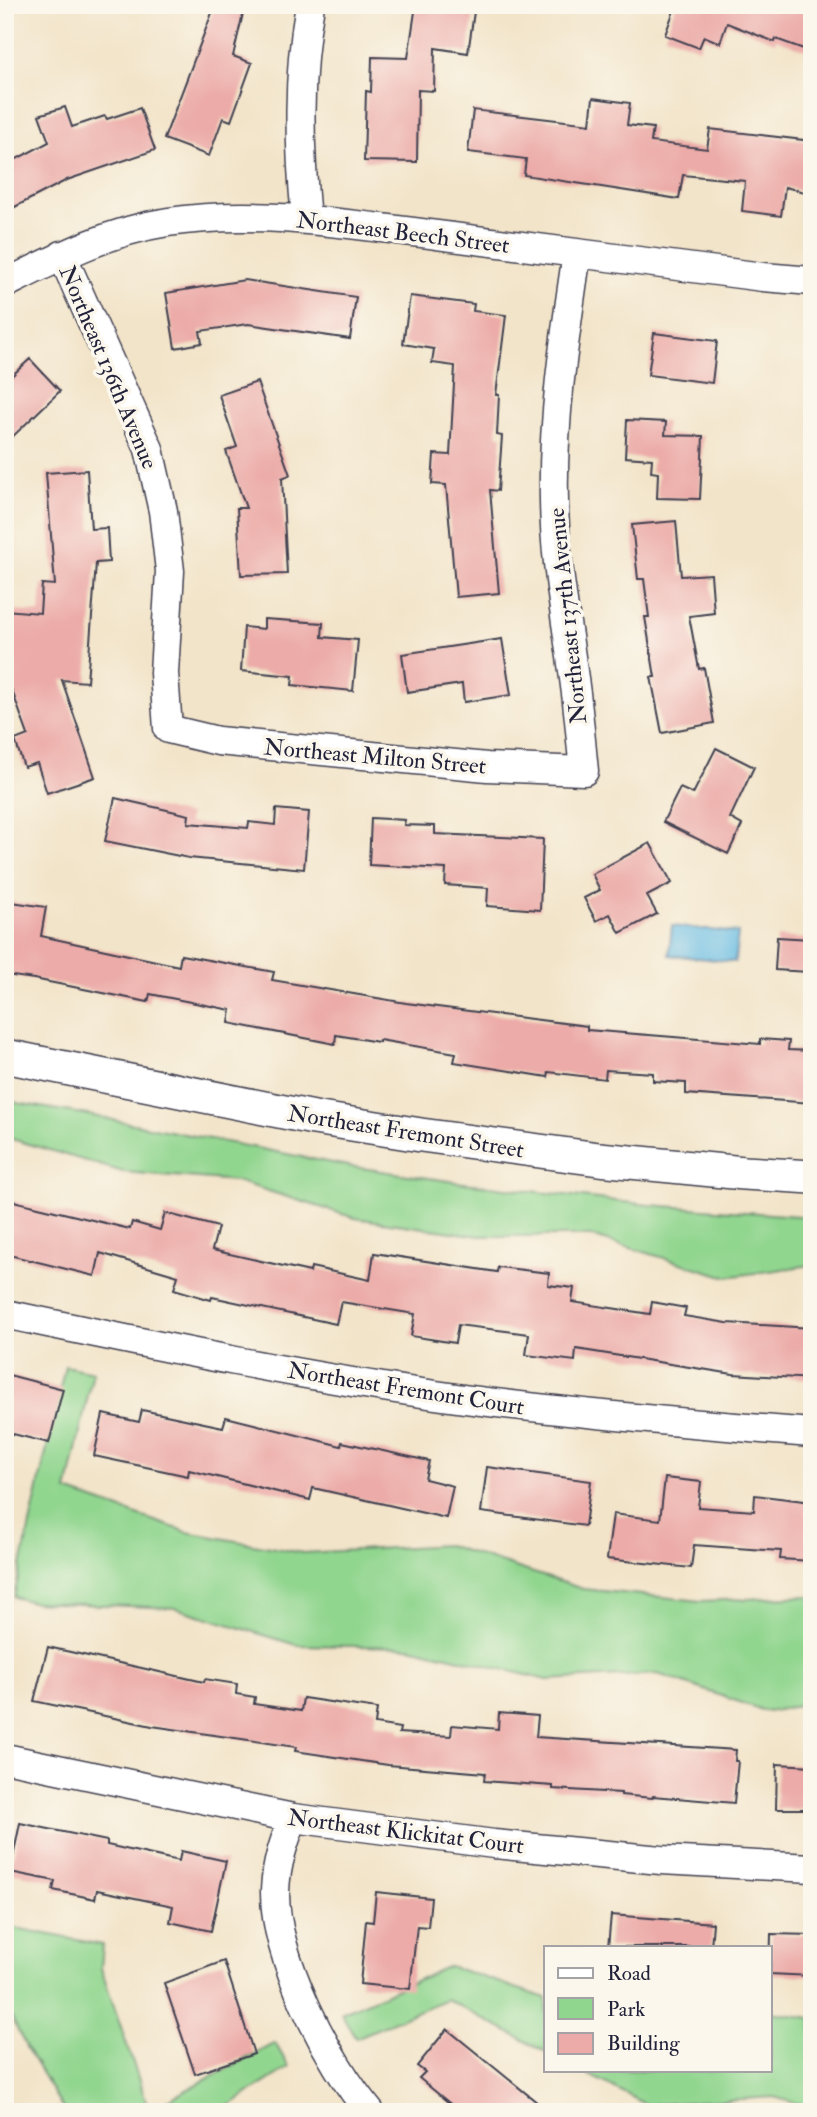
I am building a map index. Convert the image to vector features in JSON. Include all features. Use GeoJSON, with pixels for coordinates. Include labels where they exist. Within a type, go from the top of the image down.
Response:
{"type":"FeatureCollection","features":[{"type":"Feature","properties":{"kind":"street"},"geometry":{"type":"LineString","coordinates":[[306,219],[299,103],[303,46],[310,5]]}},
{"type":"Feature","properties":{"kind":"street","name":"Northeast Beech Street"},"geometry":{"type":"LineString","coordinates":[[5,284],[62,255],[112,235],[165,223],[223,215],[306,219],[812,281]]}},
{"type":"Feature","properties":{"kind":"street","name":"Northeast 137th Avenue"},"geometry":{"type":"LineString","coordinates":[[576,253],[561,363],[554,502],[558,582],[575,686],[584,771]]}},
{"type":"Feature","properties":{"kind":"street","name":"Northeast 136th Avenue"},"geometry":{"type":"LineString","coordinates":[[62,255],[149,449],[163,511],[170,570],[164,673],[168,729]]}},
{"type":"Feature","properties":{"kind":"street","name":"Northeast Milton Street"},"geometry":{"type":"LineString","coordinates":[[168,729],[218,741],[487,767],[584,771]]}},
{"type":"Feature","properties":{"kind":"street","name":"Northeast Fremont Street"},"geometry":{"type":"LineString","coordinates":[[5,1056],[314,1118],[460,1140],[626,1161],[812,1177]]}},
{"type":"Feature","properties":{"kind":"street","name":"Northeast Fremont Court"},"geometry":{"type":"LineString","coordinates":[[5,1314],[309,1374],[463,1398],[617,1417],[812,1433]]}},
{"type":"Feature","properties":{"kind":"street","name":"Northeast Klickitat Court"},"geometry":{"type":"LineString","coordinates":[[5,1758],[293,1818],[494,1844],[661,1860],[812,1868]]}},
{"type":"Feature","properties":{"kind":"street"},"geometry":{"type":"LineString","coordinates":[[293,1818],[279,1856],[275,1893],[281,1932],[291,1968],[320,2038],[370,2112]]}},
{"type":"Feature","properties":{"kind":"green space"},"geometry":{"type":"Polygon","coordinates":[[[5,1101],[348,1166],[456,1182],[649,1205],[812,1217],[812,1265],[727,1277],[591,1236],[479,1236],[355,1218],[236,1181],[123,1172],[5,1137],[5,1101]]]}},
{"type":"Feature","properties":{"kind":"green space"},"geometry":{"type":"Polygon","coordinates":[[[65,1366],[93,1372],[67,1491],[187,1532],[303,1553],[447,1545],[583,1589],[701,1601],[812,1596],[812,1703],[768,1712],[658,1674],[547,1680],[410,1647],[296,1645],[176,1608],[32,1602],[14,1597],[65,1366]]]}},
{"type":"Feature","properties":{"kind":"green space"},"geometry":{"type":"Polygon","coordinates":[[[5,1926],[103,1945],[101,1968],[149,2110],[275,2043],[289,2067],[219,2112],[65,2112],[26,2047],[5,2004],[5,1926]]]}},
{"type":"Feature","properties":{"kind":"green space"},"geometry":{"type":"Polygon","coordinates":[[[449,1966],[544,1997],[544,2051],[446,1999],[356,2038],[341,2013],[449,1966]]]}},
{"type":"Feature","properties":{"kind":"green space"},"geometry":{"type":"Polygon","coordinates":[[[772,2012],[812,2018],[812,2108],[774,2097],[647,2105],[584,2072],[772,2072],[772,2012]]]}},
{"type":"Feature","properties":{"kind":"water"},"geometry":{"type":"Polygon","coordinates":[[[672,926],[738,933],[735,962],[669,955],[672,926]]]}},
{"type":"Feature","properties":{"kind":"building"},"geometry":{"type":"Polygon","coordinates":[[[215,5],[245,5],[233,56],[252,63],[231,121],[223,118],[209,156],[164,139],[215,5]]]}},
{"type":"Feature","properties":{"kind":"building"},"geometry":{"type":"Polygon","coordinates":[[[416,5],[475,5],[468,53],[435,48],[434,91],[418,90],[417,162],[364,161],[366,91],[371,92],[372,57],[408,58],[416,5]]]}},
{"type":"Feature","properties":{"kind":"building"},"geometry":{"type":"Polygon","coordinates":[[[676,5],[812,5],[812,52],[776,39],[775,42],[727,23],[720,43],[704,36],[699,48],[665,35],[676,5]]]}},
{"type":"Feature","properties":{"kind":"building"},"geometry":{"type":"Polygon","coordinates":[[[593,98],[630,103],[627,125],[653,128],[651,142],[707,149],[710,129],[812,141],[812,194],[785,187],[781,216],[742,211],[745,181],[683,175],[679,199],[524,175],[526,159],[468,152],[473,110],[590,124],[593,98]]]}},
{"type":"Feature","properties":{"kind":"building"},"geometry":{"type":"Polygon","coordinates":[[[65,107],[72,127],[140,108],[155,150],[67,180],[5,212],[5,165],[49,142],[39,115],[65,107]]]}},
{"type":"Feature","properties":{"kind":"building"},"geometry":{"type":"Polygon","coordinates":[[[245,280],[356,297],[350,339],[248,324],[200,331],[202,343],[175,348],[166,293],[245,280]]]}},
{"type":"Feature","properties":{"kind":"building"},"geometry":{"type":"Polygon","coordinates":[[[410,296],[474,304],[473,311],[506,315],[496,395],[499,395],[497,435],[502,436],[498,491],[490,490],[499,593],[456,597],[446,485],[432,484],[434,454],[450,455],[455,366],[432,363],[434,349],[403,344],[410,296]]]}},
{"type":"Feature","properties":{"kind":"building"},"geometry":{"type":"Polygon","coordinates":[[[654,333],[717,341],[712,383],[648,375],[654,333]]]}},
{"type":"Feature","properties":{"kind":"building"},"geometry":{"type":"Polygon","coordinates":[[[30,359],[60,391],[5,444],[5,382],[30,359]]]}},
{"type":"Feature","properties":{"kind":"building"},"geometry":{"type":"Polygon","coordinates":[[[257,382],[290,475],[282,478],[287,574],[241,575],[237,508],[246,508],[226,451],[237,447],[219,395],[257,382]]]}},
{"type":"Feature","properties":{"kind":"building"},"geometry":{"type":"Polygon","coordinates":[[[627,420],[666,422],[665,435],[703,436],[700,499],[657,498],[658,473],[651,472],[652,459],[625,457],[627,420]]]}},
{"type":"Feature","properties":{"kind":"building"},"geometry":{"type":"Polygon","coordinates":[[[87,470],[91,529],[107,528],[109,562],[96,563],[87,682],[62,680],[95,777],[47,793],[37,763],[24,767],[15,740],[28,735],[5,671],[5,610],[40,613],[42,584],[55,585],[46,473],[87,470]]]}},
{"type":"Feature","properties":{"kind":"building"},"geometry":{"type":"Polygon","coordinates":[[[676,521],[681,576],[711,574],[714,613],[689,616],[699,669],[704,668],[714,723],[662,733],[651,677],[655,677],[645,617],[649,617],[644,579],[638,579],[632,525],[676,521]]]}},
{"type":"Feature","properties":{"kind":"building"},"geometry":{"type":"Polygon","coordinates":[[[264,619],[323,623],[322,637],[358,640],[353,691],[292,685],[293,676],[241,671],[244,627],[264,629],[264,619]]]}},
{"type":"Feature","properties":{"kind":"building"},"geometry":{"type":"Polygon","coordinates":[[[502,639],[511,695],[464,702],[462,684],[407,692],[402,654],[502,639]]]}},
{"type":"Feature","properties":{"kind":"building"},"geometry":{"type":"Polygon","coordinates":[[[716,748],[754,767],[730,818],[742,825],[728,854],[663,822],[680,788],[693,794],[716,748]]]}},
{"type":"Feature","properties":{"kind":"building"},"geometry":{"type":"Polygon","coordinates":[[[115,798],[189,815],[188,823],[248,828],[249,822],[275,825],[276,809],[309,812],[304,869],[189,858],[105,841],[115,798]]]}},
{"type":"Feature","properties":{"kind":"building"},"geometry":{"type":"Polygon","coordinates":[[[371,818],[405,820],[404,825],[435,826],[435,834],[543,839],[540,910],[487,906],[488,888],[445,885],[446,869],[369,865],[371,818]]]}},
{"type":"Feature","properties":{"kind":"building"},"geometry":{"type":"Polygon","coordinates":[[[650,843],[672,883],[647,896],[657,914],[620,933],[610,914],[596,921],[584,898],[600,890],[592,874],[650,843]]]}},
{"type":"Feature","properties":{"kind":"building"},"geometry":{"type":"Polygon","coordinates":[[[5,901],[46,907],[41,936],[179,966],[181,955],[274,972],[272,980],[406,1003],[587,1026],[587,1030],[760,1044],[760,1039],[789,1041],[788,1050],[812,1051],[812,1103],[686,1094],[686,1083],[653,1081],[653,1073],[606,1070],[605,1079],[549,1072],[548,1077],[454,1062],[456,1053],[379,1040],[336,1035],[335,1044],[229,1023],[231,1010],[150,994],[148,1002],[5,975],[5,901]]]}},
{"type":"Feature","properties":{"kind":"building"},"geometry":{"type":"Polygon","coordinates":[[[777,937],[811,939],[809,972],[775,970],[777,937]]]}},
{"type":"Feature","properties":{"kind":"building"},"geometry":{"type":"Polygon","coordinates":[[[5,1199],[130,1229],[132,1222],[160,1230],[165,1213],[218,1227],[212,1250],[310,1272],[311,1267],[370,1280],[374,1253],[497,1272],[498,1267],[549,1273],[548,1285],[574,1288],[572,1302],[650,1314],[652,1302],[686,1308],[684,1316],[727,1323],[812,1328],[812,1379],[733,1374],[576,1349],[575,1361],[526,1355],[529,1334],[458,1325],[455,1343],[411,1336],[415,1314],[341,1302],[336,1324],[212,1297],[211,1300],[174,1289],[178,1276],[100,1253],[95,1276],[5,1254],[5,1199]]]}},
{"type":"Feature","properties":{"kind":"building"},"geometry":{"type":"Polygon","coordinates":[[[5,1374],[63,1389],[49,1443],[5,1432],[5,1374]]]}},
{"type":"Feature","properties":{"kind":"building"},"geometry":{"type":"Polygon","coordinates":[[[142,1410],[223,1427],[226,1417],[341,1446],[342,1442],[429,1461],[425,1479],[453,1486],[446,1518],[313,1488],[310,1500],[189,1470],[188,1476],[94,1456],[103,1414],[139,1422],[142,1410]]]}},
{"type":"Feature","properties":{"kind":"building"},"geometry":{"type":"Polygon","coordinates":[[[487,1467],[591,1481],[585,1526],[481,1512],[487,1467]]]}},
{"type":"Feature","properties":{"kind":"building"},"geometry":{"type":"Polygon","coordinates":[[[665,1478],[701,1482],[698,1507],[754,1511],[755,1495],[812,1502],[812,1561],[780,1559],[781,1551],[694,1545],[691,1568],[607,1559],[613,1514],[660,1520],[665,1478]]]}},
{"type":"Feature","properties":{"kind":"building"},"geometry":{"type":"Polygon","coordinates":[[[48,1647],[204,1682],[205,1679],[237,1684],[236,1694],[255,1697],[254,1704],[301,1711],[303,1698],[377,1709],[375,1724],[400,1728],[399,1733],[451,1736],[452,1725],[498,1729],[499,1713],[538,1716],[536,1737],[736,1750],[735,1761],[738,1761],[734,1803],[652,1798],[484,1781],[485,1773],[388,1765],[295,1751],[296,1747],[152,1726],[34,1701],[48,1647]]]}},
{"type":"Feature","properties":{"kind":"building"},"geometry":{"type":"Polygon","coordinates":[[[777,1764],[812,1766],[812,1809],[776,1809],[777,1764]]]}},
{"type":"Feature","properties":{"kind":"building"},"geometry":{"type":"Polygon","coordinates":[[[20,1823],[107,1841],[107,1845],[179,1861],[181,1851],[226,1861],[211,1931],[170,1922],[173,1906],[97,1890],[95,1899],[53,1890],[55,1881],[10,1872],[20,1823]]]}},
{"type":"Feature","properties":{"kind":"building"},"geometry":{"type":"Polygon","coordinates":[[[376,1892],[431,1898],[428,1927],[417,1926],[410,1989],[360,1984],[366,1921],[373,1922],[376,1892]]]}},
{"type":"Feature","properties":{"kind":"building"},"geometry":{"type":"Polygon","coordinates":[[[611,1915],[713,1923],[711,1946],[608,1946],[611,1915]]]}},
{"type":"Feature","properties":{"kind":"building"},"geometry":{"type":"Polygon","coordinates":[[[771,1934],[812,1935],[812,1976],[772,1974],[771,1934]]]}},
{"type":"Feature","properties":{"kind":"building"},"geometry":{"type":"Polygon","coordinates":[[[224,1961],[254,2054],[195,2074],[164,1983],[224,1961]]]}},
{"type":"Feature","properties":{"kind":"building"},"geometry":{"type":"Polygon","coordinates":[[[447,2029],[549,2112],[460,2112],[419,2078],[425,2072],[417,2066],[447,2029]]]}}]}
